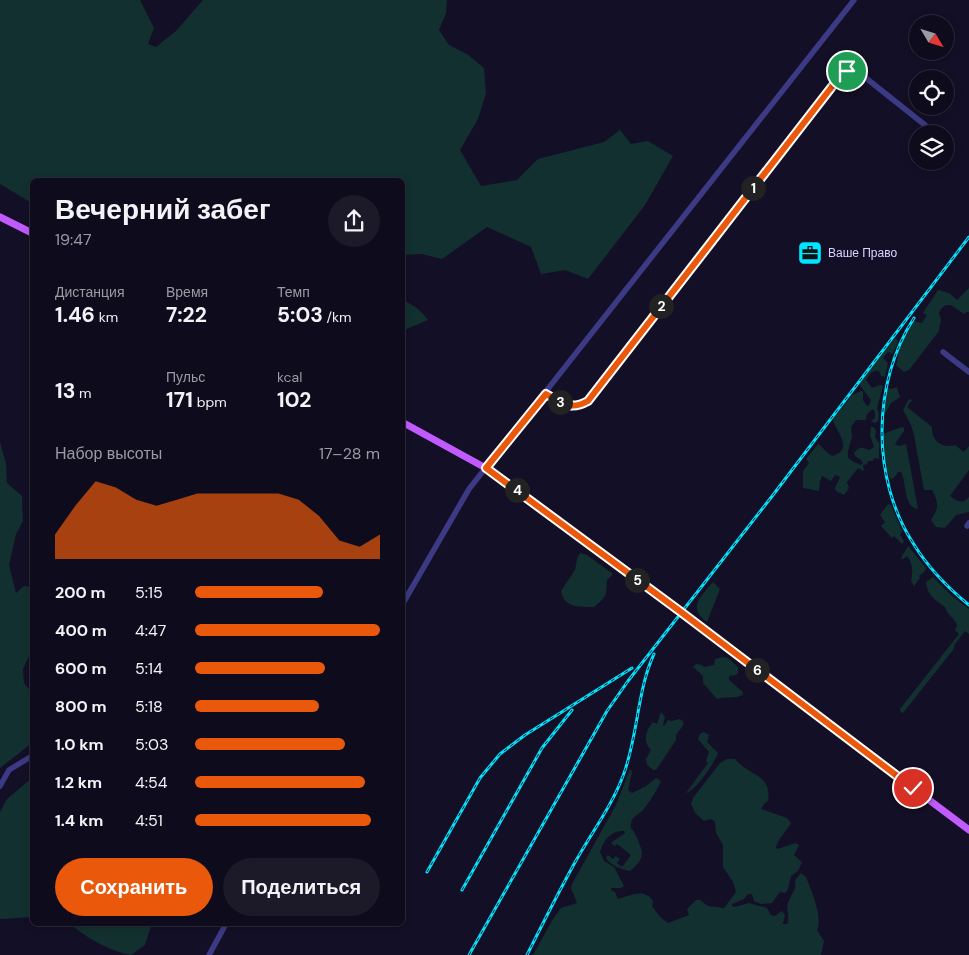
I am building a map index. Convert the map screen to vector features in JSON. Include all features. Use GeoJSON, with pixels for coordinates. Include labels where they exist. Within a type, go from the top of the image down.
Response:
{"type":"FeatureCollection","features":[{"type":"Feature","properties":{"kind":"main road"},"geometry":{"type":"LineString","coordinates":[[0,217],[30,232]]}},
{"type":"Feature","properties":{"kind":"main road"},"geometry":{"type":"LineString","coordinates":[[405,424],[486,468],[681,612],[969,830]]}},
{"type":"Feature","properties":{"kind":"street"},"geometry":{"type":"LineString","coordinates":[[405,600],[460,504],[486,468],[854,0]]}},
{"type":"Feature","properties":{"kind":"street"},"geometry":{"type":"LineString","coordinates":[[546,394],[570,407],[580,406],[588,401],[841,75],[847,71],[857,72],[925,125]]}},
{"type":"Feature","properties":{"kind":"street"},"geometry":{"type":"LineString","coordinates":[[943,352],[969,372]]}},
{"type":"Feature","properties":{"kind":"street"},"geometry":{"type":"LineString","coordinates":[[0,786],[10,770],[30,757]]}},
{"type":"Feature","properties":{"kind":"street"},"geometry":{"type":"LineString","coordinates":[[209,955],[225,926]]}},
{"type":"Feature","properties":{"kind":"green space"},"geometry":{"type":"Polygon","coordinates":[[[0,0],[140,0],[154,28],[148,44],[156,47],[176,31],[203,0],[447,0],[446,13],[439,30],[449,45],[467,54],[484,68],[486,93],[478,119],[460,150],[481,186],[517,180],[538,159],[604,142],[620,130],[631,144],[648,141],[673,156],[645,205],[588,279],[565,270],[541,274],[531,247],[487,227],[442,259],[422,254],[405,255],[405,178],[30,178],[30,202],[0,184],[0,0]]]}},
{"type":"Feature","properties":{"kind":"green space"},"geometry":{"type":"Polygon","coordinates":[[[969,288],[969,312],[964,314],[951,305],[946,305],[941,309],[939,313],[941,320],[939,331],[909,370],[904,372],[896,365],[902,341],[914,321],[922,323],[927,315],[923,313],[938,290],[949,293],[957,300],[969,288]]]}},
{"type":"Feature","properties":{"kind":"green space"},"geometry":{"type":"Polygon","coordinates":[[[405,301],[417,308],[428,320],[405,330],[405,301]]]}},
{"type":"Feature","properties":{"kind":"green space"},"geometry":{"type":"Polygon","coordinates":[[[896,338],[898,342],[893,353],[888,352],[883,358],[888,363],[885,377],[881,376],[879,371],[874,371],[866,380],[872,388],[880,385],[883,386],[877,408],[879,413],[878,421],[875,423],[871,421],[875,418],[873,409],[867,414],[866,420],[856,420],[851,427],[852,437],[848,458],[861,465],[863,463],[854,453],[859,448],[869,450],[874,447],[870,435],[871,427],[874,427],[876,431],[875,437],[879,443],[879,459],[874,458],[873,461],[868,461],[867,464],[863,465],[864,471],[858,468],[847,482],[849,488],[844,495],[836,491],[835,488],[840,477],[835,475],[831,481],[822,476],[819,491],[803,488],[803,471],[809,463],[806,459],[818,444],[828,454],[833,456],[842,449],[842,440],[833,420],[852,395],[861,391],[863,392],[863,400],[867,406],[869,405],[871,400],[859,384],[896,338]]]}},
{"type":"Feature","properties":{"kind":"green space"},"geometry":{"type":"Polygon","coordinates":[[[887,387],[891,389],[897,387],[900,397],[891,403],[883,422],[887,387]]]}},
{"type":"Feature","properties":{"kind":"green space"},"geometry":{"type":"Polygon","coordinates":[[[909,399],[912,400],[907,407],[932,427],[933,436],[938,442],[946,446],[955,445],[964,452],[969,446],[969,470],[950,496],[962,502],[969,497],[969,512],[956,515],[945,528],[936,527],[931,520],[937,509],[937,502],[932,490],[924,490],[914,435],[903,410],[909,399]]]}},
{"type":"Feature","properties":{"kind":"green space"},"geometry":{"type":"Polygon","coordinates":[[[902,427],[904,431],[895,444],[899,446],[906,444],[918,509],[910,504],[901,472],[898,472],[893,479],[889,478],[885,458],[883,436],[885,433],[902,427]]]}},
{"type":"Feature","properties":{"kind":"green space"},"geometry":{"type":"Polygon","coordinates":[[[0,442],[6,464],[7,483],[22,496],[23,521],[16,534],[9,565],[16,593],[24,586],[30,587],[30,654],[23,669],[24,683],[30,690],[30,745],[0,768],[0,442]]]}},
{"type":"Feature","properties":{"kind":"green space"},"geometry":{"type":"Polygon","coordinates":[[[888,504],[891,505],[902,531],[900,535],[904,541],[902,544],[894,536],[892,538],[881,526],[885,522],[880,515],[888,504]]]}},
{"type":"Feature","properties":{"kind":"green space"},"geometry":{"type":"Polygon","coordinates":[[[908,546],[926,568],[914,586],[911,581],[912,571],[910,562],[907,556],[903,559],[901,558],[908,546]]]}},
{"type":"Feature","properties":{"kind":"green space"},"geometry":{"type":"Polygon","coordinates":[[[580,553],[587,555],[613,574],[607,580],[606,594],[594,607],[569,604],[565,601],[561,591],[575,570],[580,553]]]}},
{"type":"Feature","properties":{"kind":"green space"},"geometry":{"type":"Polygon","coordinates":[[[933,577],[952,596],[969,609],[969,634],[965,631],[955,644],[953,650],[903,713],[900,709],[959,634],[955,630],[957,625],[955,620],[928,590],[926,582],[933,577]]]}},
{"type":"Feature","properties":{"kind":"green space"},"geometry":{"type":"Polygon","coordinates":[[[713,582],[720,589],[707,622],[701,617],[697,607],[701,597],[713,582]]]}},
{"type":"Feature","properties":{"kind":"green space"},"geometry":{"type":"Polygon","coordinates":[[[728,658],[738,667],[738,673],[729,676],[729,680],[743,692],[743,695],[717,699],[703,683],[703,676],[693,667],[696,664],[704,667],[714,665],[715,659],[728,658]]]}},
{"type":"Feature","properties":{"kind":"green space"},"geometry":{"type":"Polygon","coordinates":[[[661,712],[665,717],[664,726],[668,720],[679,719],[684,724],[656,770],[653,770],[647,765],[646,759],[651,750],[648,747],[646,736],[648,728],[653,722],[657,724],[661,712]]]}},
{"type":"Feature","properties":{"kind":"green space"},"geometry":{"type":"Polygon","coordinates":[[[704,732],[709,735],[707,742],[718,753],[704,776],[695,787],[686,793],[708,763],[706,761],[709,752],[698,739],[700,734],[704,732]]]}},
{"type":"Feature","properties":{"kind":"green space"},"geometry":{"type":"Polygon","coordinates":[[[727,759],[735,759],[763,780],[768,792],[768,801],[761,809],[787,818],[791,823],[778,841],[776,848],[795,843],[799,845],[794,855],[802,862],[798,871],[791,876],[788,889],[785,893],[780,892],[772,903],[761,904],[754,901],[752,894],[748,894],[744,899],[732,904],[732,906],[735,907],[749,903],[767,908],[771,915],[775,916],[782,911],[785,915],[783,924],[787,924],[788,903],[794,889],[795,880],[801,873],[806,877],[819,918],[817,930],[824,941],[821,955],[533,955],[561,908],[577,903],[571,888],[572,884],[616,805],[630,769],[632,772],[628,790],[632,793],[656,778],[661,781],[646,806],[631,822],[631,828],[637,837],[642,852],[641,859],[637,865],[630,871],[613,865],[606,858],[608,855],[613,859],[616,856],[620,859],[617,863],[622,867],[631,855],[617,844],[614,846],[612,844],[612,842],[625,833],[624,831],[611,834],[601,848],[600,852],[604,861],[614,867],[624,886],[621,888],[611,888],[611,890],[615,892],[618,899],[633,894],[642,894],[650,897],[653,901],[652,906],[661,918],[668,923],[689,915],[687,909],[696,900],[700,900],[708,906],[724,908],[736,892],[733,882],[723,867],[723,845],[716,833],[715,822],[711,819],[704,821],[696,814],[691,804],[693,798],[720,763],[727,759]]]}},
{"type":"Feature","properties":{"kind":"green space"},"geometry":{"type":"Polygon","coordinates":[[[30,780],[30,917],[0,918],[0,812],[7,799],[30,780]]]}},
{"type":"Feature","properties":{"kind":"green space"},"geometry":{"type":"Polygon","coordinates":[[[73,926],[151,926],[145,945],[131,955],[98,943],[73,926]]]}},
{"type":"Feature","properties":{"kind":"railway"},"geometry":{"type":"LineString","coordinates":[[469,955],[607,711],[628,681],[773,495],[969,237]]}},
{"type":"Feature","properties":{"kind":"railway"},"geometry":{"type":"LineString","coordinates":[[914,318],[900,344],[890,371],[884,401],[882,430],[884,460],[890,490],[899,517],[913,543],[938,576],[969,605]]}},
{"type":"Feature","properties":{"kind":"railway"},"geometry":{"type":"LineString","coordinates":[[527,955],[567,877],[618,788],[628,761],[644,683],[654,654]]}},
{"type":"Feature","properties":{"kind":"railway"},"geometry":{"type":"LineString","coordinates":[[427,872],[480,778],[500,754],[525,735],[632,668]]}},
{"type":"Feature","properties":{"kind":"railway"},"geometry":{"type":"LineString","coordinates":[[462,890],[542,748],[572,710]]}},
{"type":"Feature","properties":{"kind":"place","name":"Ваше Право"},"geometry":{"type":"Point","coordinates":[810,253]}},
{"type":"Feature","properties":{"kind":"route"},"geometry":{"type":"LineString","coordinates":[[847,71],[841,75],[588,401],[580,406],[570,407],[546,394],[486,468],[681,612],[913,788]]}}]}
